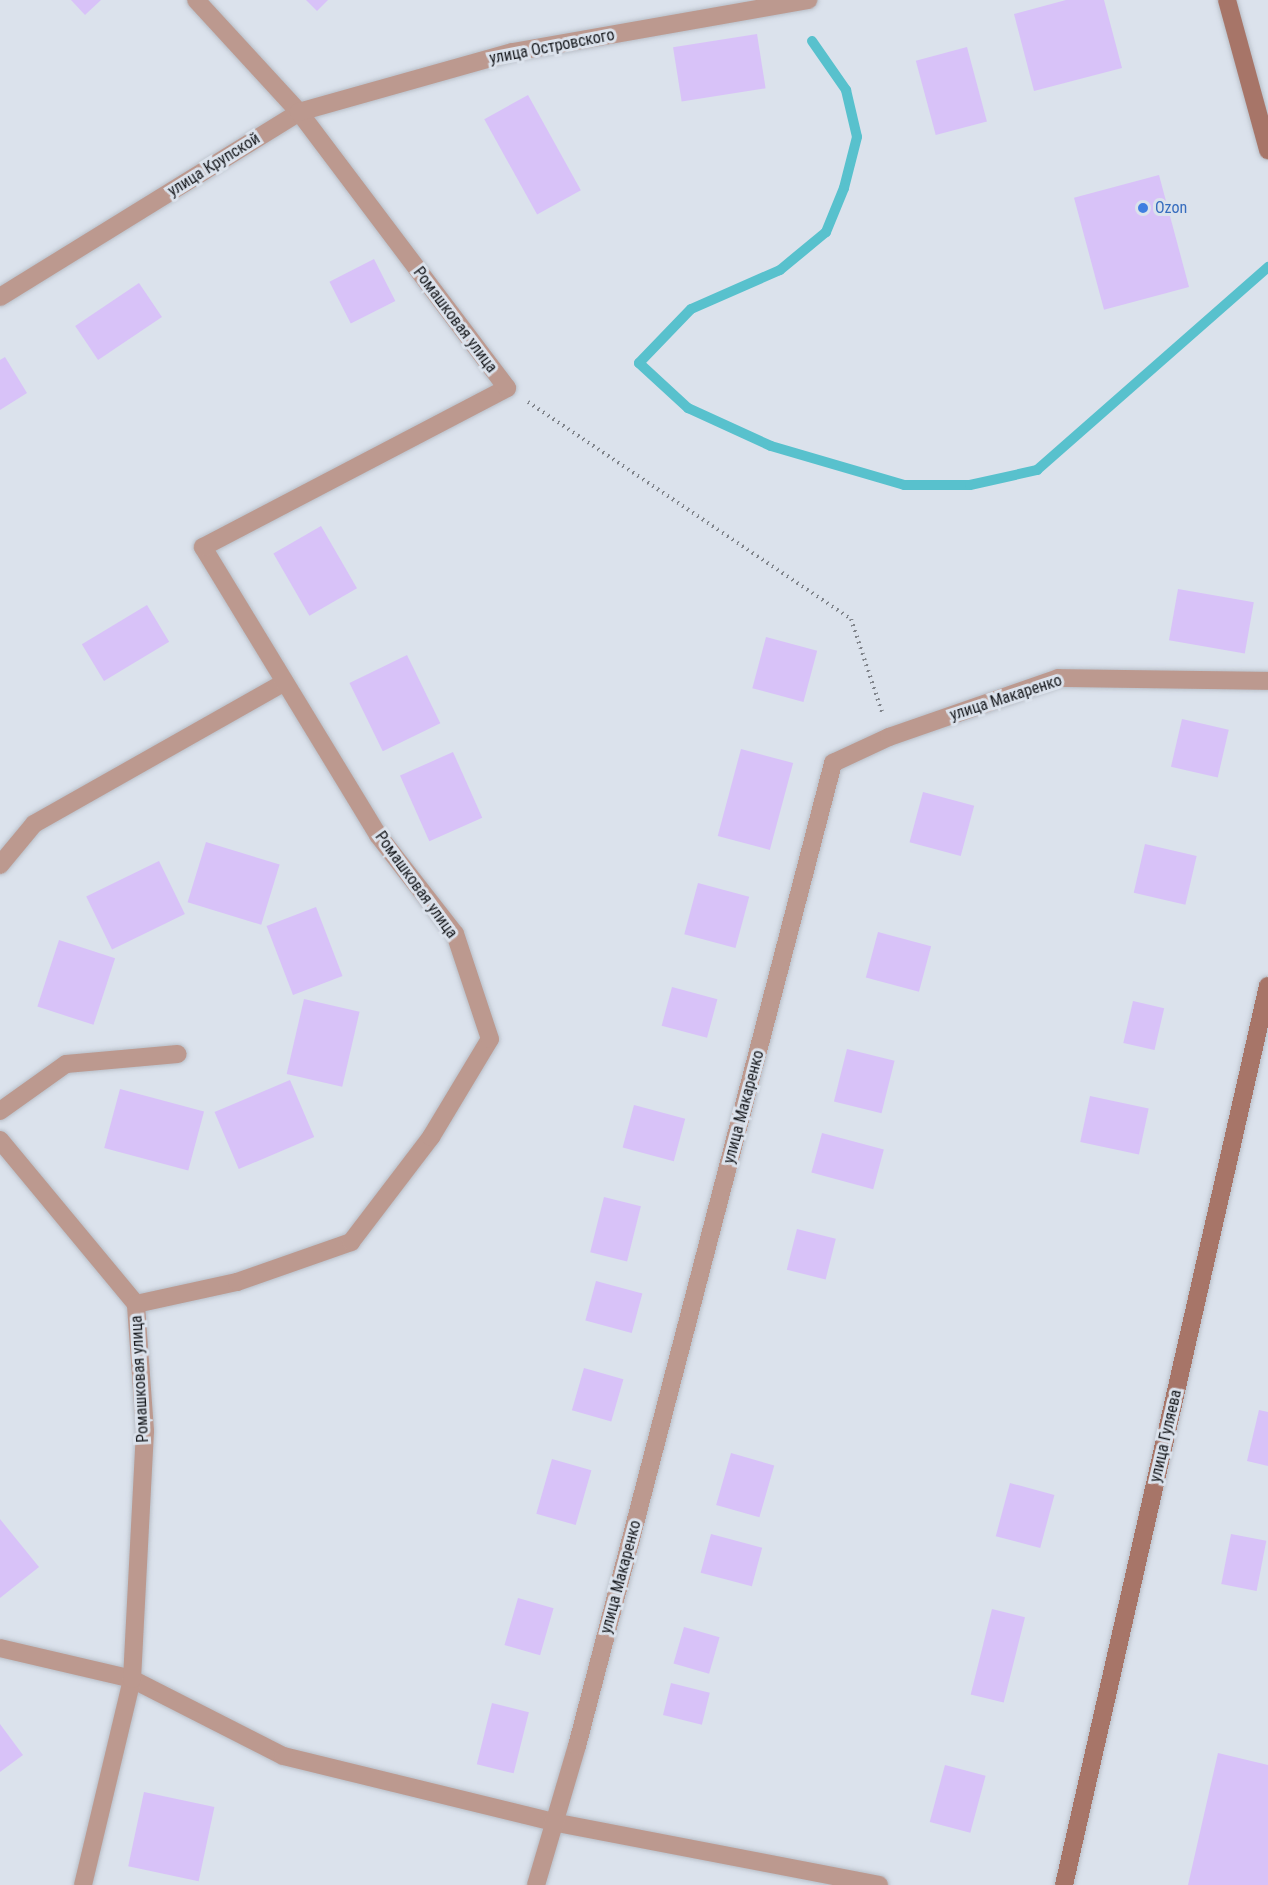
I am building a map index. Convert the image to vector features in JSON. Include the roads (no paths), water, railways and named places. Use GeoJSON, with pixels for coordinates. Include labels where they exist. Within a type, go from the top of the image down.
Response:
{"type":"FeatureCollection","features":[{"type":"Feature","properties":{"kind":"main road"},"geometry":{"type":"LineString","coordinates":[[1227,0],[1265,125],[1268,150]]}},
{"type":"Feature","properties":{"kind":"main road","name":"улица Гуляева"},"geometry":{"type":"LineString","coordinates":[[1064,1885],[1268,986]]}},
{"type":"Feature","properties":{"kind":"street"},"geometry":{"type":"LineString","coordinates":[[196,0],[299,112]]}},
{"type":"Feature","properties":{"kind":"street","name":"улица Островского"},"geometry":{"type":"LineString","coordinates":[[299,112],[513,52],[808,0]]}},
{"type":"Feature","properties":{"kind":"street","name":"улица Крупской"},"geometry":{"type":"LineString","coordinates":[[0,297],[299,112]]}},
{"type":"Feature","properties":{"kind":"street","name":"Ромашковая улица"},"geometry":{"type":"LineString","coordinates":[[83,1885],[132,1679],[145,1431],[136,1304],[237,1282],[351,1242],[430,1137],[490,1039],[455,934],[378,835],[203,547],[507,388],[299,112]]}},
{"type":"Feature","properties":{"kind":"street","name":"улица Макаренко"},"geometry":{"type":"LineString","coordinates":[[536,1885],[833,763],[890,736],[1058,678],[1268,681]]}},
{"type":"Feature","properties":{"kind":"street"},"geometry":{"type":"LineString","coordinates":[[0,865],[33,824],[285,682]]}},
{"type":"Feature","properties":{"kind":"street"},"geometry":{"type":"LineString","coordinates":[[0,1111],[66,1064],[178,1054]]}},
{"type":"Feature","properties":{"kind":"street"},"geometry":{"type":"LineString","coordinates":[[0,1140],[136,1304]]}},
{"type":"Feature","properties":{"kind":"street"},"geometry":{"type":"LineString","coordinates":[[0,1648],[132,1679],[282,1756],[553,1822],[879,1885]]}},
{"type":"Feature","properties":{"kind":"waterway"},"geometry":{"type":"LineString","coordinates":[[812,41],[846,90],[857,137],[844,188],[826,232],[780,270],[691,309],[639,363],[688,408],[771,446],[904,485],[970,485],[1037,470],[1268,267]]}},
{"type":"Feature","properties":{"kind":"place","name":"Ozon"},"geometry":{"type":"Point","coordinates":[1143,208]}}]}
